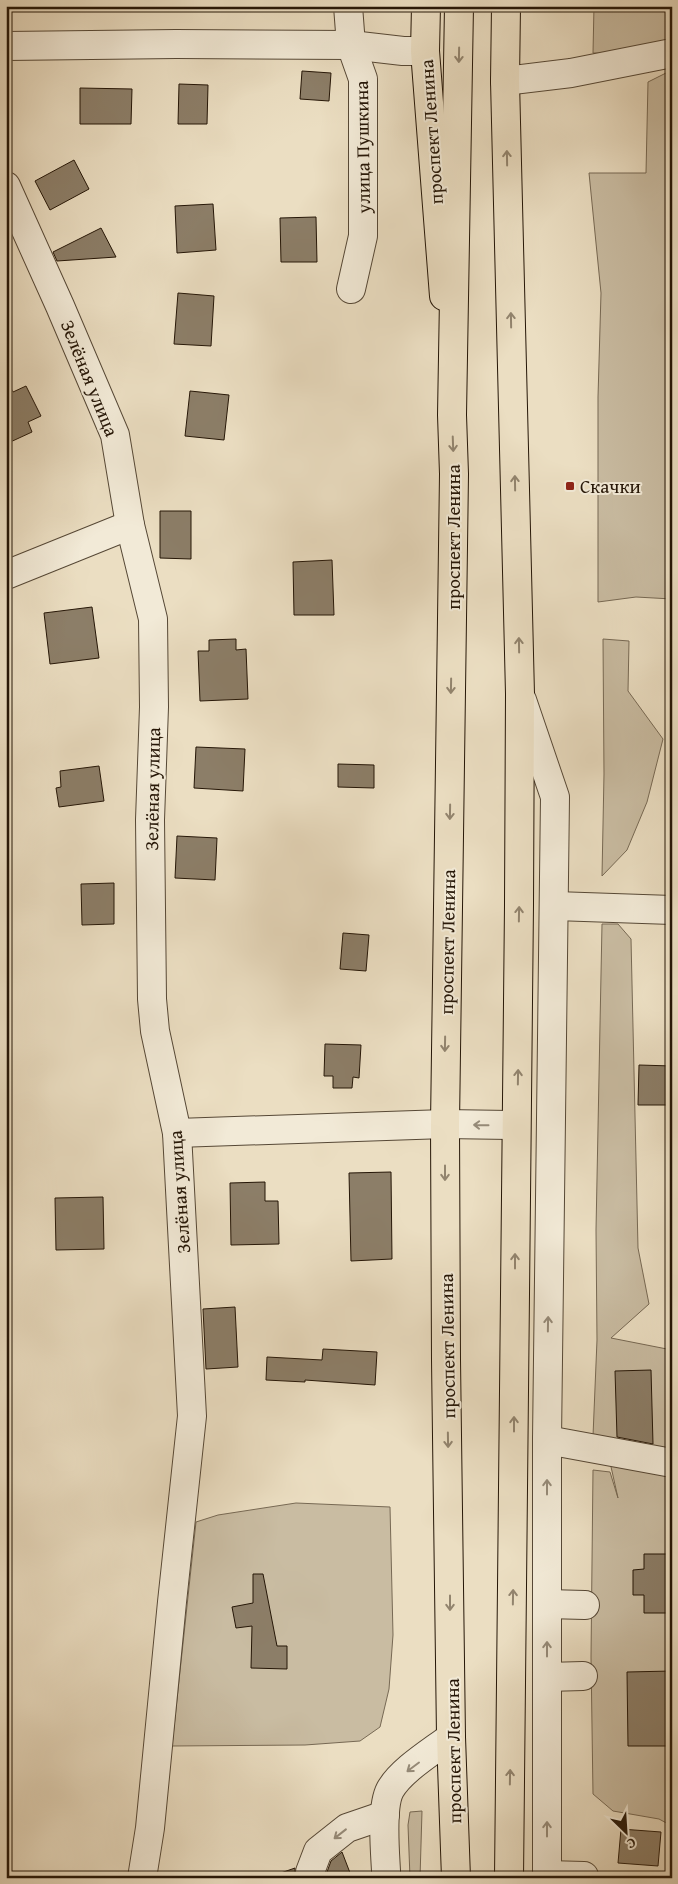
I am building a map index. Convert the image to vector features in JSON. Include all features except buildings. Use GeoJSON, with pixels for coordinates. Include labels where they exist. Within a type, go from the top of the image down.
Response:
{"type":"FeatureCollection","features":[{"type":"Feature","properties":{"kind":"main road","name":"проспект Ленина"},"geometry":{"type":"LineString","coordinates":[[426,6],[425,51],[452,415],[454,474],[445,1124],[451,1737],[456,1878]]}},
{"type":"Feature","properties":{"kind":"main road"},"geometry":{"type":"LineString","coordinates":[[452,415],[459,6]]}},
{"type":"Feature","properties":{"kind":"main road"},"geometry":{"type":"LineString","coordinates":[[506,6],[505,81],[520,694],[509,1878]]}},
{"type":"Feature","properties":{"kind":"street","name":"улица Пушкина"},"geometry":{"type":"LineString","coordinates":[[348,6],[350,44],[363,79],[363,236],[351,289]]}},
{"type":"Feature","properties":{"kind":"street"},"geometry":{"type":"LineString","coordinates":[[6,46],[350,44],[403,51],[425,51]]}},
{"type":"Feature","properties":{"kind":"street"},"geometry":{"type":"LineString","coordinates":[[505,81],[571,73],[672,52]]}},
{"type":"Feature","properties":{"kind":"street","name":"Зелёная улица"},"geometry":{"type":"LineString","coordinates":[[6,186],[115,435],[130,524],[154,619],[154,706],[150,820],[152,999],[155,1031],[177,1133],[192,1416],[150,1828],[142,1878]]}},
{"type":"Feature","properties":{"kind":"street"},"geometry":{"type":"LineString","coordinates":[[6,576],[130,524]]}},
{"type":"Feature","properties":{"kind":"street"},"geometry":{"type":"LineString","coordinates":[[520,694],[555,797],[547,1440],[547,1877],[584,1876]]}},
{"type":"Feature","properties":{"kind":"street"},"geometry":{"type":"LineString","coordinates":[[555,906],[672,910]]}},
{"type":"Feature","properties":{"kind":"street"},"geometry":{"type":"LineString","coordinates":[[177,1133],[445,1124],[516,1125]]}},
{"type":"Feature","properties":{"kind":"street"},"geometry":{"type":"LineString","coordinates":[[547,1440],[672,1463]]}},
{"type":"Feature","properties":{"kind":"street"},"geometry":{"type":"LineString","coordinates":[[547,1604],[585,1604]]}},
{"type":"Feature","properties":{"kind":"street"},"geometry":{"type":"LineString","coordinates":[[547,1677],[583,1676]]}},
{"type":"Feature","properties":{"kind":"street"},"geometry":{"type":"LineString","coordinates":[[386,1871],[385,1815],[389,1791],[403,1774],[451,1737]]}},
{"type":"Feature","properties":{"kind":"street"},"geometry":{"type":"LineString","coordinates":[[312,1878],[310,1872],[318,1851],[347,1828],[385,1815]]}},
{"type":"Feature","properties":{"kind":"shaded area"},"geometry":{"type":"Polygon","coordinates":[[[594,6],[672,6],[672,40],[629,54],[593,53],[594,6]]]}},
{"type":"Feature","properties":{"kind":"shaded area"},"geometry":{"type":"Polygon","coordinates":[[[672,70],[672,599],[636,597],[598,602],[598,397],[601,293],[589,173],[646,173],[648,82],[672,70]]]}},
{"type":"Feature","properties":{"kind":"shaded area"},"geometry":{"type":"Polygon","coordinates":[[[603,639],[629,641],[628,691],[663,739],[647,802],[627,850],[602,876],[604,774],[603,639]]]}},
{"type":"Feature","properties":{"kind":"shaded area"},"geometry":{"type":"Polygon","coordinates":[[[602,924],[618,924],[631,939],[638,1248],[649,1304],[611,1338],[672,1350],[672,1826],[659,1819],[613,1811],[593,1794],[591,1657],[593,1470],[610,1472],[618,1498],[605,1440],[593,1436],[597,1340],[596,1230],[602,924]]]}},
{"type":"Feature","properties":{"kind":"shaded area"},"geometry":{"type":"Polygon","coordinates":[[[296,1503],[390,1507],[393,1635],[389,1689],[380,1727],[360,1741],[305,1745],[172,1746],[196,1522],[218,1515],[296,1503]]]}},
{"type":"Feature","properties":{"kind":"shaded area"},"geometry":{"type":"Polygon","coordinates":[[[422,1811],[420,1878],[410,1878],[408,1825],[410,1812],[422,1811]]]}},
{"type":"Feature","properties":{"kind":"place","name":"Скачки"},"geometry":{"type":"Point","coordinates":[570,486]}}]}
